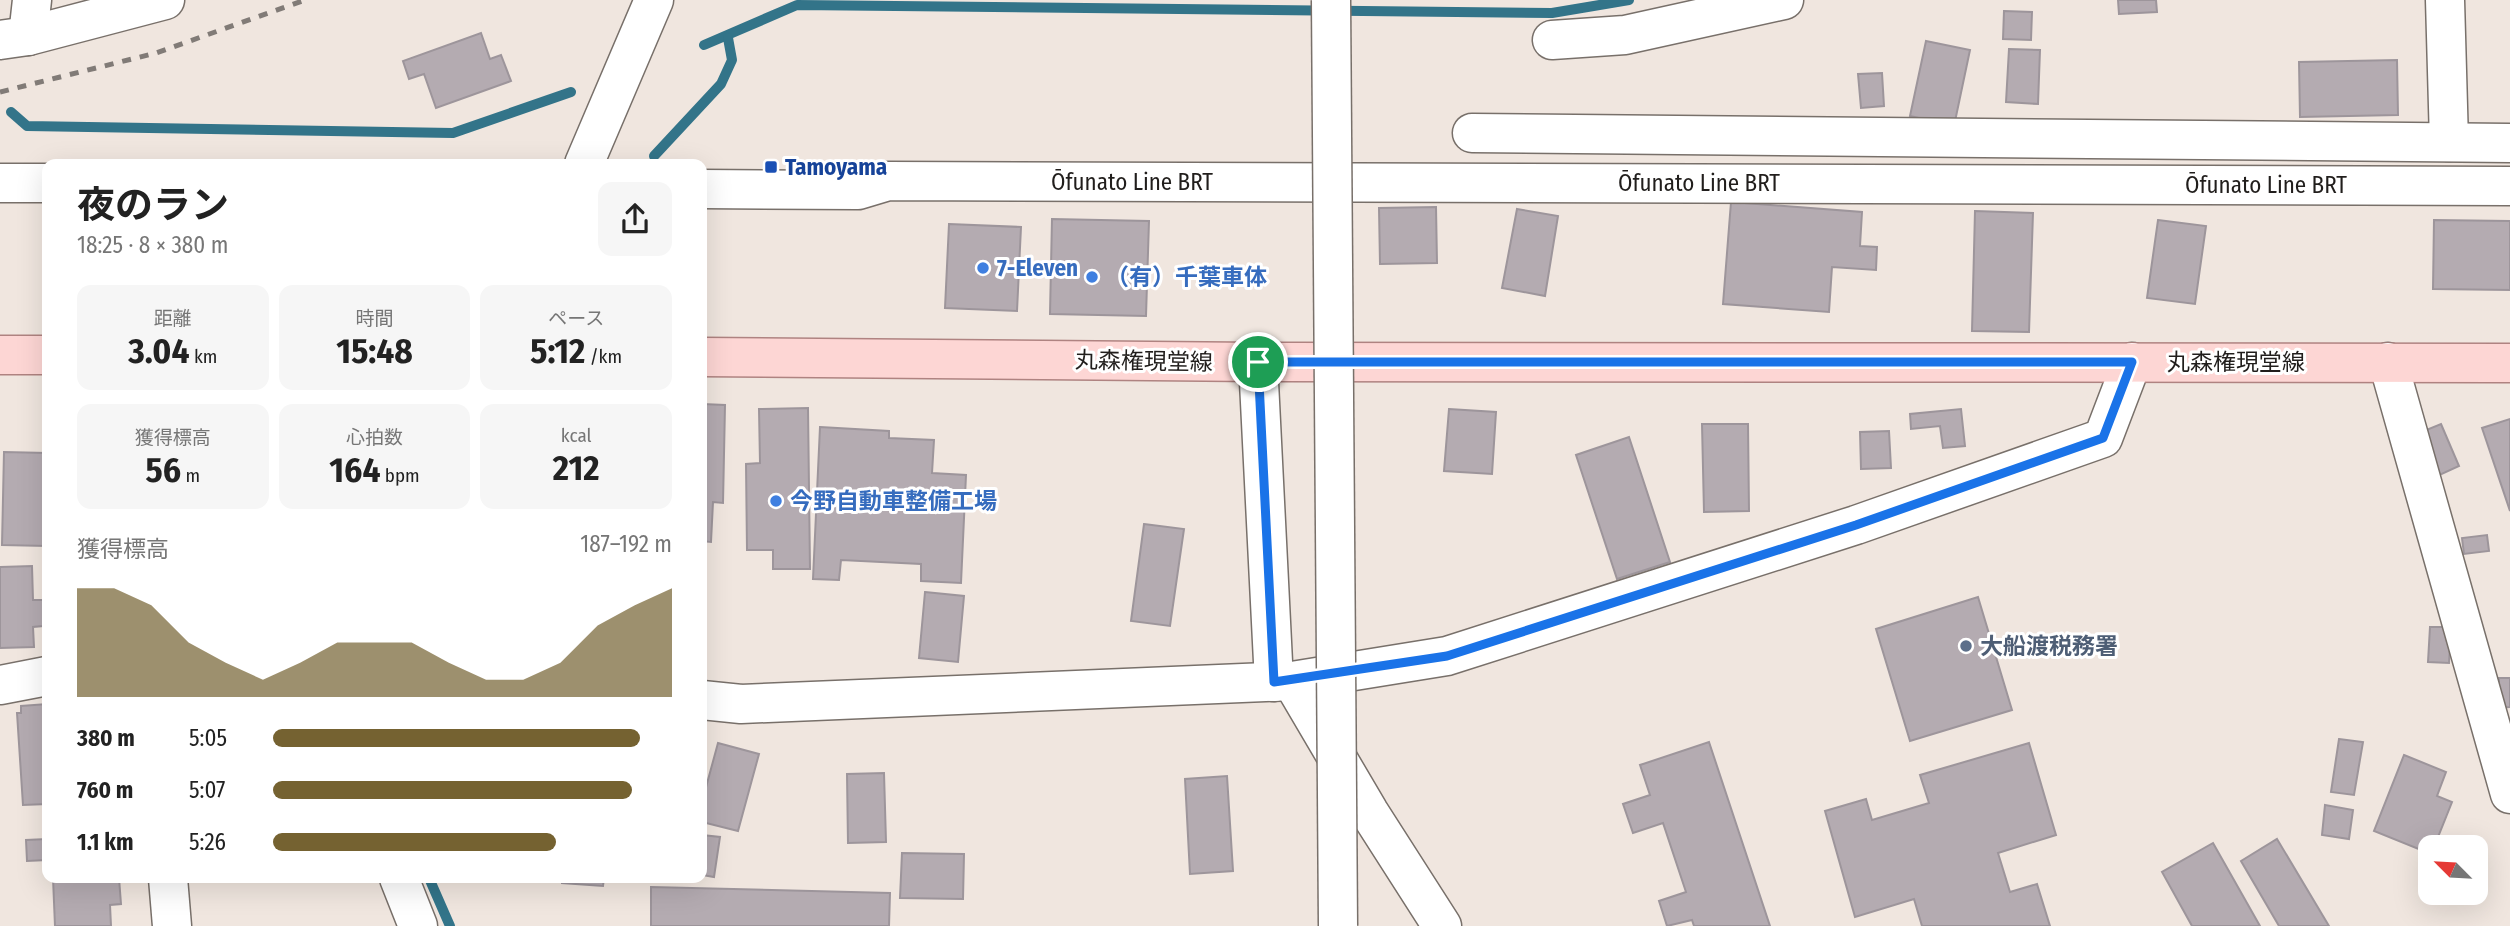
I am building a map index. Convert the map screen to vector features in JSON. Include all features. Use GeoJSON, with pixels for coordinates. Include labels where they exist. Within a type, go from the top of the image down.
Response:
{"type":"FeatureCollection","features":[{"type":"Feature","properties":{"kind":"main road"},"geometry":{"type":"LineString","coordinates":[[0,355],[42,355]]}},
{"type":"Feature","properties":{"kind":"main road","name":"丸森権現堂線"},"geometry":{"type":"LineString","coordinates":[[707,357],[1258,362],[2510,363]]}},
{"type":"Feature","properties":{"kind":"street"},"geometry":{"type":"LineString","coordinates":[[20,26],[165,0]]}},
{"type":"Feature","properties":{"kind":"street"},"geometry":{"type":"LineString","coordinates":[[586,159],[654,0]]}},
{"type":"Feature","properties":{"kind":"street"},"geometry":{"type":"LineString","coordinates":[[1331,0],[1338,926]]}},
{"type":"Feature","properties":{"kind":"street"},"geometry":{"type":"LineString","coordinates":[[1552,40],[1625,35],[1784,0]]}},
{"type":"Feature","properties":{"kind":"street"},"geometry":{"type":"LineString","coordinates":[[2445,0],[2449,142]]}},
{"type":"Feature","properties":{"kind":"street"},"geometry":{"type":"LineString","coordinates":[[1472,133],[2510,143]]}},
{"type":"Feature","properties":{"kind":"street","name":"Ōfunato Line BRT"},"geometry":{"type":"LineString","coordinates":[[707,170],[858,171],[888,181]]}},
{"type":"Feature","properties":{"kind":"street","name":"Ōfunato Line BRT"},"geometry":{"type":"LineString","coordinates":[[707,189],[858,190],[888,181],[2510,186]]}},
{"type":"Feature","properties":{"kind":"street"},"geometry":{"type":"LineString","coordinates":[[0,183],[42,183]]}},
{"type":"Feature","properties":{"kind":"street"},"geometry":{"type":"LineString","coordinates":[[1258,362],[1283,681],[1442,926]]}},
{"type":"Feature","properties":{"kind":"street"},"geometry":{"type":"LineString","coordinates":[[707,701],[741,704],[1283,681],[1447,656],[1856,525],[2103,438],[2132,362]]}},
{"type":"Feature","properties":{"kind":"street"},"geometry":{"type":"LineString","coordinates":[[2388,362],[2510,794]]}},
{"type":"Feature","properties":{"kind":"street"},"geometry":{"type":"LineString","coordinates":[[0,685],[42,677]]}},
{"type":"Feature","properties":{"kind":"street"},"geometry":{"type":"LineString","coordinates":[[168,883],[172,926]]}},
{"type":"Feature","properties":{"kind":"street"},"geometry":{"type":"LineString","coordinates":[[401,883],[418,926]]}},
{"type":"Feature","properties":{"kind":"building"},"geometry":{"type":"Polygon","coordinates":[[[2118,0],[2156,0],[2157,12],[2119,14],[2118,0]]]}},
{"type":"Feature","properties":{"kind":"building"},"geometry":{"type":"Polygon","coordinates":[[[2004,11],[2032,12],[2031,40],[2003,39],[2004,11]]]}},
{"type":"Feature","properties":{"kind":"building"},"geometry":{"type":"Polygon","coordinates":[[[481,33],[490,59],[501,55],[511,81],[436,108],[424,74],[409,79],[403,61],[481,33]]]}},
{"type":"Feature","properties":{"kind":"building"},"geometry":{"type":"Polygon","coordinates":[[[1926,41],[1970,50],[1954,126],[1910,116],[1926,41]]]}},
{"type":"Feature","properties":{"kind":"building"},"geometry":{"type":"Polygon","coordinates":[[[2009,49],[2040,50],[2038,104],[2006,102],[2009,49]]]}},
{"type":"Feature","properties":{"kind":"building"},"geometry":{"type":"Polygon","coordinates":[[[2397,60],[2398,115],[2300,117],[2299,62],[2397,60]]]}},
{"type":"Feature","properties":{"kind":"building"},"geometry":{"type":"Polygon","coordinates":[[[1882,73],[1884,106],[1861,108],[1858,74],[1882,73]]]}},
{"type":"Feature","properties":{"kind":"building"},"geometry":{"type":"Polygon","coordinates":[[[1731,202],[1862,212],[1860,246],[1877,247],[1876,270],[1832,267],[1829,312],[1723,304],[1731,202]]]}},
{"type":"Feature","properties":{"kind":"building"},"geometry":{"type":"Polygon","coordinates":[[[1436,207],[1437,263],[1380,264],[1379,208],[1436,207]]]}},
{"type":"Feature","properties":{"kind":"building"},"geometry":{"type":"Polygon","coordinates":[[[1517,209],[1558,216],[1545,296],[1502,288],[1517,209]]]}},
{"type":"Feature","properties":{"kind":"building"},"geometry":{"type":"Polygon","coordinates":[[[1975,211],[2033,213],[2029,332],[1972,331],[1975,211]]]}},
{"type":"Feature","properties":{"kind":"building"},"geometry":{"type":"Polygon","coordinates":[[[1052,219],[1149,221],[1146,316],[1050,314],[1052,219]]]}},
{"type":"Feature","properties":{"kind":"building"},"geometry":{"type":"Polygon","coordinates":[[[2158,220],[2206,226],[2195,304],[2147,298],[2158,220]]]}},
{"type":"Feature","properties":{"kind":"building"},"geometry":{"type":"Polygon","coordinates":[[[2434,220],[2510,221],[2510,290],[2433,289],[2434,220]]]}},
{"type":"Feature","properties":{"kind":"building","name":"7-Eleven"},"geometry":{"type":"Polygon","coordinates":[[[949,224],[1021,227],[1017,311],[945,308],[949,224]]]}},
{"type":"Feature","properties":{"kind":"building"},"geometry":{"type":"Polygon","coordinates":[[[707,404],[725,405],[723,503],[713,502],[711,542],[707,542],[707,404]]]}},
{"type":"Feature","properties":{"kind":"building"},"geometry":{"type":"Polygon","coordinates":[[[808,408],[810,569],[773,569],[773,550],[747,550],[746,464],[760,463],[759,409],[808,408]]]}},
{"type":"Feature","properties":{"kind":"building"},"geometry":{"type":"Polygon","coordinates":[[[1449,409],[1496,412],[1492,474],[1444,471],[1449,409]]]}},
{"type":"Feature","properties":{"kind":"building"},"geometry":{"type":"Polygon","coordinates":[[[1961,409],[1965,446],[1943,448],[1940,426],[1911,429],[1910,414],[1961,409]]]}},
{"type":"Feature","properties":{"kind":"building"},"geometry":{"type":"Polygon","coordinates":[[[2510,419],[2510,511],[2482,428],[2510,419]]]}},
{"type":"Feature","properties":{"kind":"building"},"geometry":{"type":"Polygon","coordinates":[[[1702,424],[1748,424],[1749,511],[1704,512],[1702,424]]]}},
{"type":"Feature","properties":{"kind":"building"},"geometry":{"type":"Polygon","coordinates":[[[2441,424],[2459,466],[2433,478],[2414,435],[2441,424]]]}},
{"type":"Feature","properties":{"kind":"building"},"geometry":{"type":"Polygon","coordinates":[[[820,427],[889,431],[889,438],[934,440],[932,473],[966,475],[961,583],[921,581],[921,564],[841,560],[839,580],[813,579],[820,427]]]}},
{"type":"Feature","properties":{"kind":"building"},"geometry":{"type":"Polygon","coordinates":[[[1889,431],[1891,468],[1861,469],[1860,432],[1889,431]]]}},
{"type":"Feature","properties":{"kind":"building"},"geometry":{"type":"Polygon","coordinates":[[[1629,437],[1670,562],[1617,579],[1576,455],[1629,437]]]}},
{"type":"Feature","properties":{"kind":"building"},"geometry":{"type":"Polygon","coordinates":[[[4,452],[42,453],[42,546],[2,545],[4,452]]]}},
{"type":"Feature","properties":{"kind":"building"},"geometry":{"type":"Polygon","coordinates":[[[1144,524],[1184,529],[1170,626],[1131,621],[1144,524]]]}},
{"type":"Feature","properties":{"kind":"building"},"geometry":{"type":"Polygon","coordinates":[[[2487,535],[2489,551],[2464,554],[2462,538],[2487,535]]]}},
{"type":"Feature","properties":{"kind":"building"},"geometry":{"type":"Polygon","coordinates":[[[32,566],[33,600],[42,600],[42,626],[33,627],[34,647],[0,648],[0,567],[32,566]]]}},
{"type":"Feature","properties":{"kind":"building"},"geometry":{"type":"Polygon","coordinates":[[[925,592],[964,596],[958,662],[919,658],[925,592]]]}},
{"type":"Feature","properties":{"kind":"building"},"geometry":{"type":"Polygon","coordinates":[[[1978,597],[2012,710],[1910,741],[1876,629],[1978,597]]]}},
{"type":"Feature","properties":{"kind":"building"},"geometry":{"type":"Polygon","coordinates":[[[2430,627],[2451,627],[2449,663],[2428,662],[2430,627]]]}},
{"type":"Feature","properties":{"kind":"building"},"geometry":{"type":"Polygon","coordinates":[[[2499,678],[2510,678],[2510,707],[2499,708],[2499,678]]]}},
{"type":"Feature","properties":{"kind":"building"},"geometry":{"type":"Polygon","coordinates":[[[42,704],[42,804],[23,805],[17,713],[21,713],[21,706],[42,704]]]}},
{"type":"Feature","properties":{"kind":"building"},"geometry":{"type":"Polygon","coordinates":[[[2339,739],[2363,742],[2354,795],[2331,792],[2339,739]]]}},
{"type":"Feature","properties":{"kind":"building"},"geometry":{"type":"Polygon","coordinates":[[[1709,742],[1770,926],[1694,926],[1692,920],[1667,926],[1659,901],[1686,892],[1663,823],[1633,833],[1623,804],[1650,795],[1640,765],[1709,742]]]}},
{"type":"Feature","properties":{"kind":"building"},"geometry":{"type":"Polygon","coordinates":[[[718,743],[759,754],[738,831],[707,823],[707,784],[718,743]]]}},
{"type":"Feature","properties":{"kind":"building"},"geometry":{"type":"Polygon","coordinates":[[[2029,743],[2056,835],[1998,853],[2010,892],[2037,884],[2050,926],[1922,926],[1914,899],[1855,917],[1825,811],[1866,799],[1872,820],[1929,803],[1920,775],[2029,743]]]}},
{"type":"Feature","properties":{"kind":"building"},"geometry":{"type":"Polygon","coordinates":[[[2404,755],[2446,772],[2437,796],[2452,802],[2439,835],[2418,835],[2418,849],[2374,831],[2404,755]]]}},
{"type":"Feature","properties":{"kind":"building"},"geometry":{"type":"Polygon","coordinates":[[[884,773],[886,842],[848,843],[847,774],[884,773]]]}},
{"type":"Feature","properties":{"kind":"building"},"geometry":{"type":"Polygon","coordinates":[[[1227,776],[1233,871],[1190,874],[1185,779],[1227,776]]]}},
{"type":"Feature","properties":{"kind":"building"},"geometry":{"type":"Polygon","coordinates":[[[2325,805],[2353,810],[2349,839],[2322,835],[2325,805]]]}},
{"type":"Feature","properties":{"kind":"building"},"geometry":{"type":"Polygon","coordinates":[[[707,836],[720,837],[714,877],[707,876],[707,836]]]}},
{"type":"Feature","properties":{"kind":"building"},"geometry":{"type":"Polygon","coordinates":[[[42,839],[42,860],[27,861],[26,840],[42,839]]]}},
{"type":"Feature","properties":{"kind":"building"},"geometry":{"type":"Polygon","coordinates":[[[2277,839],[2329,926],[2279,926],[2241,861],[2277,839]]]}},
{"type":"Feature","properties":{"kind":"building"},"geometry":{"type":"Polygon","coordinates":[[[2213,843],[2260,926],[2192,926],[2162,872],[2213,843]]]}},
{"type":"Feature","properties":{"kind":"building"},"geometry":{"type":"Polygon","coordinates":[[[902,853],[964,854],[963,899],[900,898],[902,853]]]}},
{"type":"Feature","properties":{"kind":"building"},"geometry":{"type":"Polygon","coordinates":[[[53,883],[119,883],[121,904],[110,905],[111,926],[55,926],[53,883]]]}},
{"type":"Feature","properties":{"kind":"building"},"geometry":{"type":"Polygon","coordinates":[[[562,883],[603,883],[603,886],[562,883]]]}},
{"type":"Feature","properties":{"kind":"building"},"geometry":{"type":"Polygon","coordinates":[[[651,887],[890,893],[889,926],[651,926],[651,887]]]}},
{"type":"Feature","properties":{"kind":"waterway"},"geometry":{"type":"LineString","coordinates":[[704,45],[797,5],[1552,13],[1629,0]]}},
{"type":"Feature","properties":{"kind":"waterway"},"geometry":{"type":"LineString","coordinates":[[654,156],[721,84],[732,60],[728,38]]}},
{"type":"Feature","properties":{"kind":"waterway"},"geometry":{"type":"LineString","coordinates":[[11,112],[27,126],[453,133],[571,92]]}},
{"type":"Feature","properties":{"kind":"waterway"},"geometry":{"type":"LineString","coordinates":[[431,883],[450,926]]}},
{"type":"Feature","properties":{"kind":"railway"},"geometry":{"type":"LineString","coordinates":[[0,92],[156,53],[305,0]]}},
{"type":"Feature","properties":{"kind":"place","name":"Tamoyama"},"geometry":{"type":"Point","coordinates":[771,167]}},
{"type":"Feature","properties":{"kind":"place","name":"7-Eleven"},"geometry":{"type":"Point","coordinates":[983,268]}},
{"type":"Feature","properties":{"kind":"place","name":"（有）千葉車体"},"geometry":{"type":"Point","coordinates":[1092,277]}},
{"type":"Feature","properties":{"kind":"place","name":"今野自動車整備工場"},"geometry":{"type":"Point","coordinates":[776,501]}},
{"type":"Feature","properties":{"kind":"place","name":"大船渡税務署"},"geometry":{"type":"Point","coordinates":[1966,646]}},
{"type":"Feature","properties":{"kind":"route"},"geometry":{"type":"LineString","coordinates":[[1258,362],[2132,362],[2103,438],[1856,525],[1447,656],[1274,682],[1258,362]]}}]}
